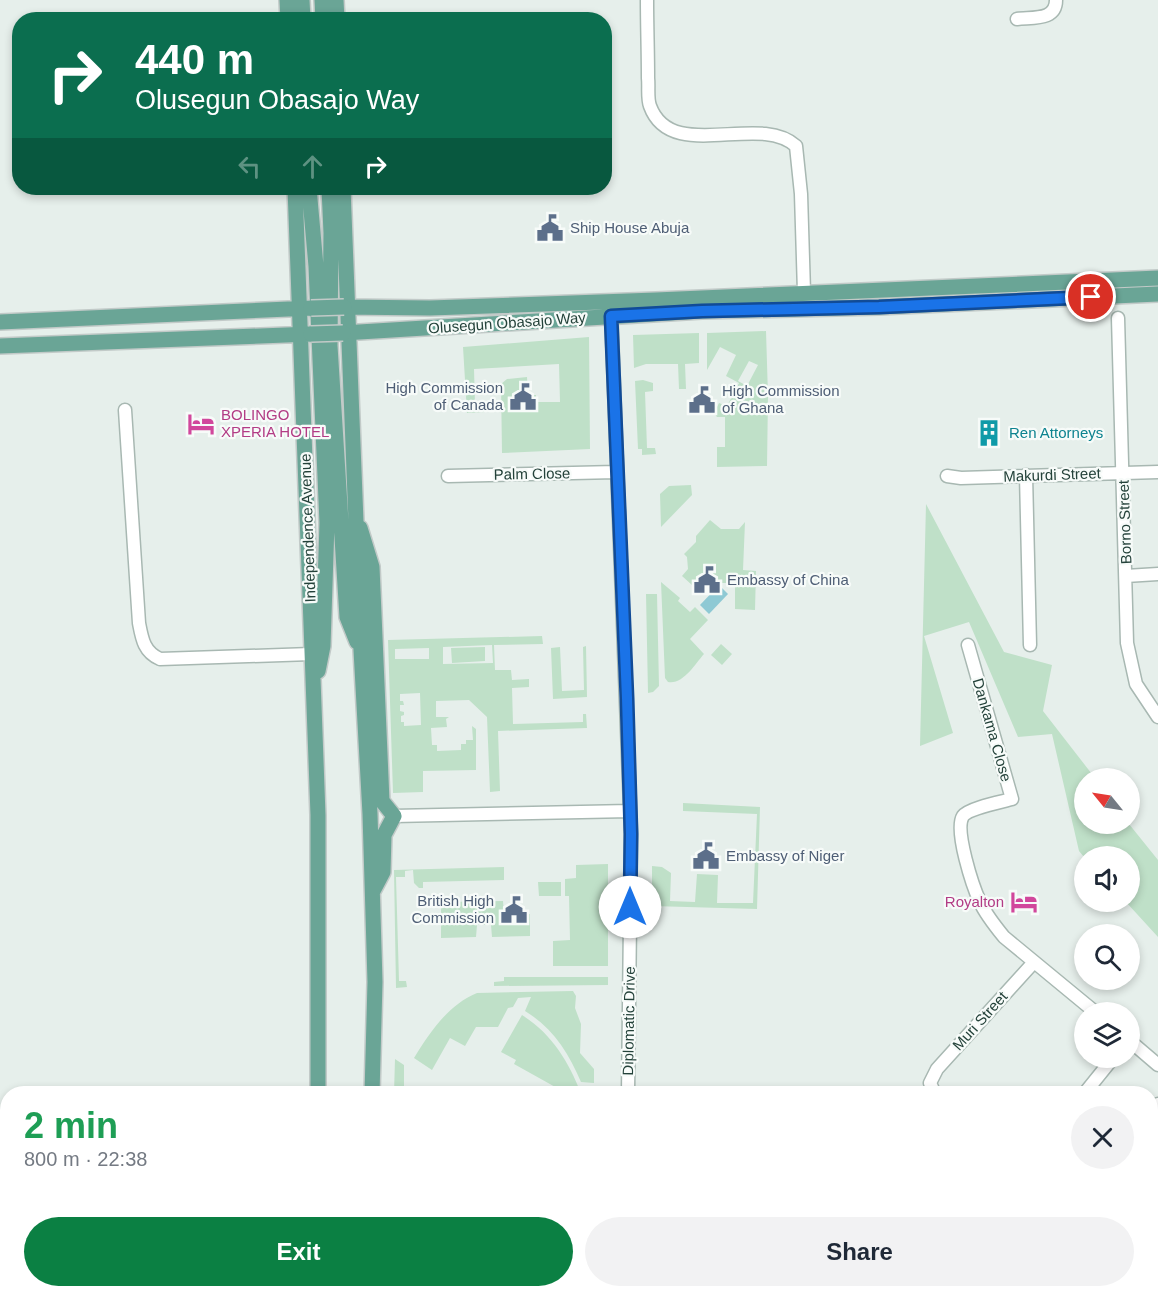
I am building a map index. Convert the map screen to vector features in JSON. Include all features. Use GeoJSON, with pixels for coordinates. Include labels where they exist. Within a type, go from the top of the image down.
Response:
{"type":"FeatureCollection","features":[{"type":"Feature","properties":{"kind":"main road","name":"Independence Avenue"},"geometry":{"type":"LineString","coordinates":[[296,195],[306,309],[311,654],[318,815],[318,1086]]}},
{"type":"Feature","properties":{"kind":"main road","name":"Independence Avenue"},"geometry":{"type":"LineString","coordinates":[[310,195],[316,266],[327,524],[322,646],[314,688]]}},
{"type":"Feature","properties":{"kind":"main road","name":"Independence Avenue"},"geometry":{"type":"LineString","coordinates":[[329,195],[330,346],[347,617],[361,650]]}},
{"type":"Feature","properties":{"kind":"main road","name":"Independence Avenue"},"geometry":{"type":"LineString","coordinates":[[343,195],[346,333],[375,982],[372,1086]]}},
{"type":"Feature","properties":{"kind":"main road","name":"Olusegun Obasajo Way"},"geometry":{"type":"LineString","coordinates":[[739,303],[804,292],[1158,278]]}},
{"type":"Feature","properties":{"kind":"main road","name":"Olusegun Obasajo Way"},"geometry":{"type":"LineString","coordinates":[[0,322],[346,307],[611,309],[739,303],[879,307],[1158,294]]}},
{"type":"Feature","properties":{"kind":"main road"},"geometry":{"type":"LineString","coordinates":[[430,308],[431,327]]}},
{"type":"Feature","properties":{"kind":"main road","name":"Olusegun Obasajo Way"},"geometry":{"type":"LineString","coordinates":[[0,346],[346,333],[611,309]]}},
{"type":"Feature","properties":{"kind":"main road"},"geometry":{"type":"LineString","coordinates":[[355,517],[369,550],[372,567],[382,801],[394,816],[384,835],[383,872],[372,894]]}},
{"type":"Feature","properties":{"kind":"street"},"geometry":{"type":"LineString","coordinates":[[647,0],[649,104],[660,124],[680,134],[759,134],[778,137],[796,146],[801,194],[804,292]]}},
{"type":"Feature","properties":{"kind":"street"},"geometry":{"type":"LineString","coordinates":[[1017,19],[1046,16],[1053,13],[1056,0]]}},
{"type":"Feature","properties":{"kind":"street","name":"Diplomatic Drive"},"geometry":{"type":"LineString","coordinates":[[611,309],[630,811],[628,1086]]}},
{"type":"Feature","properties":{"kind":"street","name":"Borno Street"},"geometry":{"type":"LineString","coordinates":[[1118,318],[1128,643],[1136,684],[1158,717]]}},
{"type":"Feature","properties":{"kind":"street"},"geometry":{"type":"LineString","coordinates":[[124,410],[139,623],[146,649],[160,659],[311,654]]}},
{"type":"Feature","properties":{"kind":"street","name":"Palm Close"},"geometry":{"type":"LineString","coordinates":[[448,476],[616,472]]}},
{"type":"Feature","properties":{"kind":"street","name":"Makurdi Street"},"geometry":{"type":"LineString","coordinates":[[947,476],[961,478],[1158,472]]}},
{"type":"Feature","properties":{"kind":"street"},"geometry":{"type":"LineString","coordinates":[[1026,475],[1030,645]]}},
{"type":"Feature","properties":{"kind":"street"},"geometry":{"type":"LineString","coordinates":[[1126,576],[1158,574]]}},
{"type":"Feature","properties":{"kind":"street","name":"Dankama Close"},"geometry":{"type":"LineString","coordinates":[[968,645],[1012,799],[967,813],[960,821],[960,832],[969,873],[980,904],[1004,937],[1034,962]]}},
{"type":"Feature","properties":{"kind":"street"},"geometry":{"type":"LineString","coordinates":[[394,816],[630,811]]}},
{"type":"Feature","properties":{"kind":"street"},"geometry":{"type":"LineString","coordinates":[[1034,962],[1083,1002]]}},
{"type":"Feature","properties":{"kind":"street","name":"Muri Street"},"geometry":{"type":"LineString","coordinates":[[933,1086],[937,1069],[1034,962]]}},
{"type":"Feature","properties":{"kind":"street"},"geometry":{"type":"LineString","coordinates":[[1140,1050],[1158,1065]]}},
{"type":"Feature","properties":{"kind":"street"},"geometry":{"type":"LineString","coordinates":[[1090,1086],[1105,1068]]}},
{"type":"Feature","properties":{"kind":"green space"},"geometry":{"type":"Polygon","coordinates":[[[766,331],[767,466],[717,467],[717,447],[725,447],[725,417],[717,417],[714,413],[719,403],[727,406],[739,383],[726,376],[736,355],[720,347],[707,370],[707,333],[766,331]],[[749,361],[738,381],[747,386],[758,365],[749,361]]]}},
{"type":"Feature","properties":{"kind":"green space"},"geometry":{"type":"Polygon","coordinates":[[[699,333],[699,363],[685,364],[686,389],[679,389],[678,364],[646,364],[634,368],[633,335],[699,333]]]}},
{"type":"Feature","properties":{"kind":"green space"},"geometry":{"type":"Polygon","coordinates":[[[589,337],[590,449],[502,453],[501,384],[507,379],[527,377],[528,395],[536,395],[536,402],[560,402],[559,364],[474,369],[475,404],[484,404],[484,412],[467,413],[463,347],[589,337]]]}},
{"type":"Feature","properties":{"kind":"green space"},"geometry":{"type":"Polygon","coordinates":[[[643,380],[653,383],[653,391],[645,392],[647,448],[655,448],[656,454],[642,455],[642,449],[638,449],[635,381],[643,380]]]}},
{"type":"Feature","properties":{"kind":"green space"},"geometry":{"type":"Polygon","coordinates":[[[691,485],[692,495],[661,527],[660,494],[669,486],[691,485]]]}},
{"type":"Feature","properties":{"kind":"green space"},"geometry":{"type":"Polygon","coordinates":[[[926,504],[1004,652],[1052,665],[1043,711],[1087,768],[1074,768],[1074,829],[1052,734],[1018,737],[969,622],[924,636],[953,733],[920,746],[926,504]]]}},
{"type":"Feature","properties":{"kind":"green space"},"geometry":{"type":"Polygon","coordinates":[[[710,520],[721,529],[739,529],[745,522],[743,570],[756,571],[755,610],[735,609],[735,583],[717,583],[707,594],[695,583],[692,585],[682,576],[688,569],[687,557],[684,554],[696,542],[696,536],[710,520]]]}},
{"type":"Feature","properties":{"kind":"green space"},"geometry":{"type":"Polygon","coordinates":[[[661,582],[680,598],[678,601],[690,612],[695,607],[708,620],[690,639],[704,654],[684,677],[673,682],[668,682],[665,678],[661,582]]]}},
{"type":"Feature","properties":{"kind":"green space"},"geometry":{"type":"Polygon","coordinates":[[[646,594],[657,594],[659,686],[653,692],[648,693],[646,594]]]}},
{"type":"Feature","properties":{"kind":"green space"},"geometry":{"type":"Polygon","coordinates":[[[542,636],[543,644],[494,645],[495,670],[511,670],[512,680],[529,679],[529,687],[512,688],[513,724],[583,722],[583,714],[586,714],[587,728],[498,731],[500,791],[490,792],[487,717],[469,700],[436,701],[436,717],[449,717],[446,719],[447,727],[431,728],[432,745],[437,745],[437,751],[461,750],[461,744],[466,744],[466,740],[473,740],[472,726],[476,729],[476,770],[423,771],[423,792],[393,793],[388,640],[542,636]],[[492,645],[443,647],[443,664],[493,663],[492,645]],[[429,648],[395,649],[395,659],[429,659],[429,648]],[[420,693],[400,694],[400,701],[403,701],[404,705],[400,705],[400,711],[404,712],[401,722],[404,722],[404,726],[421,725],[420,693]]]}},
{"type":"Feature","properties":{"kind":"green space"},"geometry":{"type":"Polygon","coordinates":[[[721,644],[732,654],[722,665],[711,655],[721,644]]]}},
{"type":"Feature","properties":{"kind":"green space"},"geometry":{"type":"Polygon","coordinates":[[[586,646],[587,697],[553,699],[551,648],[560,647],[562,691],[584,690],[583,647],[586,646]]]}},
{"type":"Feature","properties":{"kind":"green space"},"geometry":{"type":"Polygon","coordinates":[[[485,647],[485,661],[452,663],[451,648],[485,647]]]}},
{"type":"Feature","properties":{"kind":"green space"},"geometry":{"type":"Polygon","coordinates":[[[683,803],[760,807],[757,909],[652,906],[652,866],[662,867],[671,873],[670,901],[695,902],[697,874],[718,875],[717,903],[753,903],[757,814],[683,811],[683,803]]]}},
{"type":"Feature","properties":{"kind":"green space"},"geometry":{"type":"Polygon","coordinates":[[[1075,834],[1137,834],[1158,860],[1158,937],[1135,912],[1140,912],[1140,846],[1078,846],[1075,834]]]}},
{"type":"Feature","properties":{"kind":"green space"},"geometry":{"type":"Polygon","coordinates":[[[608,864],[608,966],[553,966],[553,941],[570,940],[569,896],[565,896],[565,879],[576,878],[576,865],[608,864]]]}},
{"type":"Feature","properties":{"kind":"green space"},"geometry":{"type":"Polygon","coordinates":[[[504,867],[504,880],[423,882],[423,888],[419,888],[414,883],[413,870],[405,871],[405,877],[396,877],[399,981],[406,981],[407,987],[396,988],[394,870],[504,867]]]}},
{"type":"Feature","properties":{"kind":"green space"},"geometry":{"type":"Polygon","coordinates":[[[538,882],[561,882],[561,896],[539,896],[538,882]]]}},
{"type":"Feature","properties":{"kind":"green space"},"geometry":{"type":"Polygon","coordinates":[[[503,901],[504,914],[530,914],[530,936],[492,937],[491,925],[477,925],[476,937],[441,938],[441,902],[503,901]]]}},
{"type":"Feature","properties":{"kind":"green space"},"geometry":{"type":"Polygon","coordinates":[[[504,977],[608,977],[608,985],[494,986],[494,982],[504,981],[504,977]]]}},
{"type":"Feature","properties":{"kind":"green space"},"geometry":{"type":"Polygon","coordinates":[[[573,991],[576,996],[575,1008],[581,1024],[580,1053],[594,1069],[594,1083],[581,1082],[571,1061],[552,1033],[525,1011],[531,997],[518,998],[513,1007],[508,1008],[498,1027],[476,1027],[465,1046],[450,1038],[432,1070],[414,1058],[433,1029],[449,1012],[477,993],[573,991]]]}},
{"type":"Feature","properties":{"kind":"green space"},"geometry":{"type":"Polygon","coordinates":[[[522,1015],[533,1022],[558,1049],[578,1086],[553,1086],[514,1064],[516,1060],[501,1052],[522,1015]]]}},
{"type":"Feature","properties":{"kind":"green space"},"geometry":{"type":"Polygon","coordinates":[[[395,1059],[404,1065],[404,1086],[394,1086],[395,1059]]]}},
{"type":"Feature","properties":{"kind":"water"},"geometry":{"type":"Polygon","coordinates":[[[719,585],[728,594],[709,614],[700,605],[719,585]]]}},
{"type":"Feature","properties":{"kind":"place","name":"Ship House Abuja"},"geometry":{"type":"Point","coordinates":[550,228]}},
{"type":"Feature","properties":{"kind":"place","name":"High Commission of Canada"},"geometry":{"type":"Point","coordinates":[523,397]}},
{"type":"Feature","properties":{"kind":"place","name":"High Commission of Ghana"},"geometry":{"type":"Point","coordinates":[702,400]}},
{"type":"Feature","properties":{"kind":"place","name":"BOLINGO XPERIA HOTEL"},"geometry":{"type":"Point","coordinates":[201,424]}},
{"type":"Feature","properties":{"kind":"place","name":"Ren Attorneys"},"geometry":{"type":"Point","coordinates":[989,433]}},
{"type":"Feature","properties":{"kind":"place","name":"Embassy of China"},"geometry":{"type":"Point","coordinates":[707,580]}},
{"type":"Feature","properties":{"kind":"place","name":"Embassy of Niger"},"geometry":{"type":"Point","coordinates":[706,856]}},
{"type":"Feature","properties":{"kind":"place","name":"Royalton"},"geometry":{"type":"Point","coordinates":[1024,902]}},
{"type":"Feature","properties":{"kind":"place","name":"British High Commission"},"geometry":{"type":"Point","coordinates":[514,910]}},
{"type":"Feature","properties":{"kind":"route"},"geometry":{"type":"LineString","coordinates":[[630,907],[631,834],[627,698],[611,316],[1091,297]]}}]}
